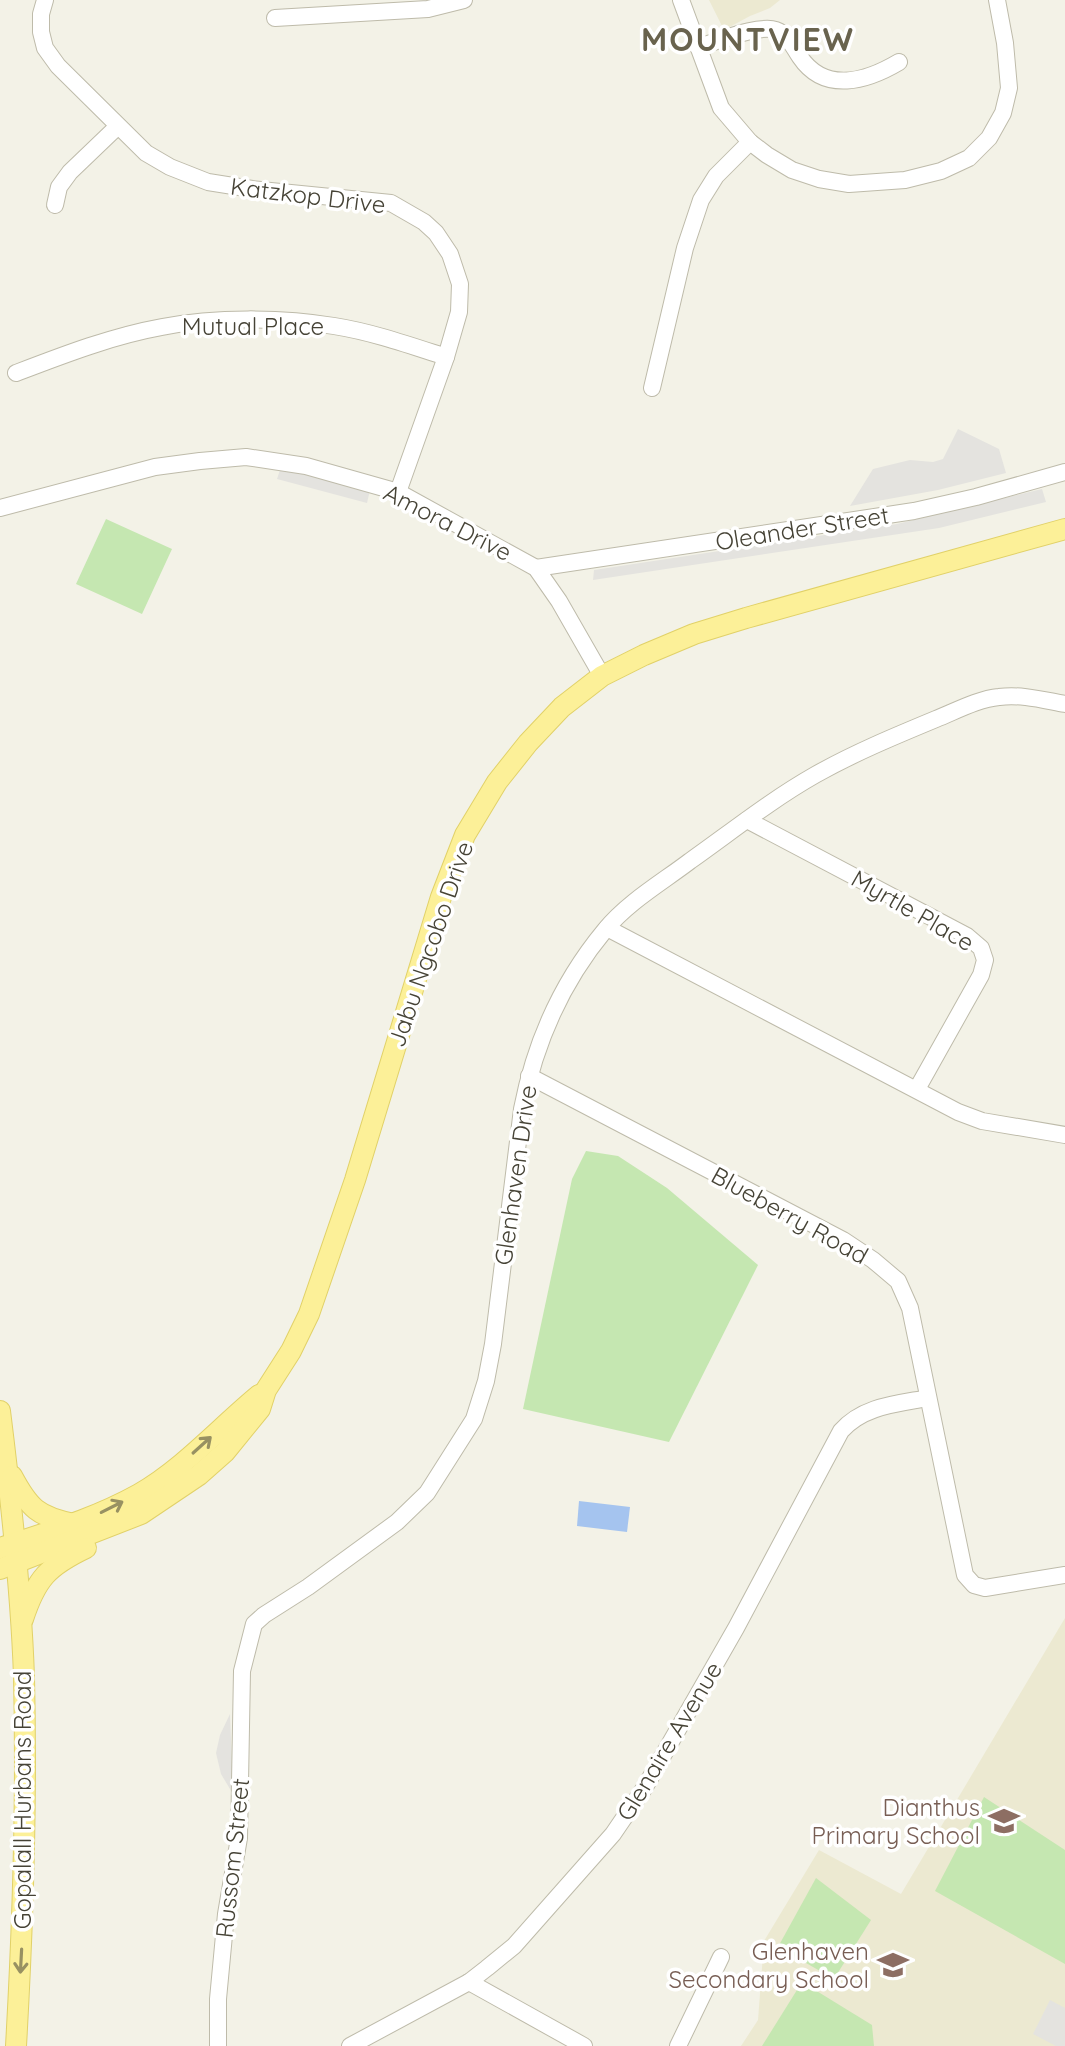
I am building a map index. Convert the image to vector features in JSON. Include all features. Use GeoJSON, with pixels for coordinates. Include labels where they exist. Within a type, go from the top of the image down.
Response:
{"type":"FeatureCollection","features":[{"type":"Feature","properties":{"kind":"main road","name":"Jabu Ngcobo Drive"},"geometry":{"type":"LineString","coordinates":[[8,1556],[141,1514],[199,1475],[225,1452],[260,1409],[266,1390],[291,1351],[309,1314],[355,1180],[441,897],[465,835],[497,782],[562,707],[602,676],[694,634],[1065,529]]}},
{"type":"Feature","properties":{"kind":"main road","name":"Jabu Ngcobo Drive"},"geometry":{"type":"LineString","coordinates":[[8,1556],[140,1493],[176,1468],[266,1390]]}},
{"type":"Feature","properties":{"kind":"main road","name":"Gopalall Hurbans Road"},"geometry":{"type":"LineString","coordinates":[[0,1411],[7,1465],[8,1556],[20,1629],[23,1673],[23,1930],[16,2046]]}},
{"type":"Feature","properties":{"kind":"main road"},"geometry":{"type":"LineString","coordinates":[[7,1465],[31,1507],[42,1515],[74,1524]]}},
{"type":"Feature","properties":{"kind":"main road"},"geometry":{"type":"LineString","coordinates":[[20,1629],[36,1585],[48,1570],[110,1536],[141,1514]]}},
{"type":"Feature","properties":{"kind":"street","name":"Katzkop Drive"},"geometry":{"type":"LineString","coordinates":[[45,0],[41,14],[45,48],[58,66],[146,153],[170,167],[208,182],[391,203],[424,222],[436,233],[450,254],[460,284],[459,312],[398,492]]}},
{"type":"Feature","properties":{"kind":"street"},"geometry":{"type":"LineString","coordinates":[[275,18],[428,9],[464,0]]}},
{"type":"Feature","properties":{"kind":"street"},"geometry":{"type":"LineString","coordinates":[[681,0],[721,108],[750,142],[792,170],[849,184],[905,180],[941,171],[969,158],[989,138],[1003,113],[1009,88],[997,0]]}},
{"type":"Feature","properties":{"kind":"street"},"geometry":{"type":"LineString","coordinates":[[698,47],[771,29],[786,36],[808,69],[824,78],[839,81],[881,72],[899,62]]}},
{"type":"Feature","properties":{"kind":"street"},"geometry":{"type":"LineString","coordinates":[[55,205],[59,187],[70,172],[118,126]]}},
{"type":"Feature","properties":{"kind":"street"},"geometry":{"type":"LineString","coordinates":[[652,388],[685,248],[701,200],[716,176],[750,142]]}},
{"type":"Feature","properties":{"kind":"street","name":"Mutual Place"},"geometry":{"type":"LineString","coordinates":[[16,373],[111,339],[163,327],[210,321],[296,321],[335,326],[381,336],[446,357]]}},
{"type":"Feature","properties":{"kind":"street","name":"Amora Drive"},"geometry":{"type":"LineString","coordinates":[[0,508],[155,467],[246,457],[306,466],[398,492],[536,568],[559,601],[602,676]]}},
{"type":"Feature","properties":{"kind":"street","name":"Oleander Street"},"geometry":{"type":"LineString","coordinates":[[536,568],[914,511],[1065,472]]}},
{"type":"Feature","properties":{"kind":"street","name":"Glenhaven Drive"},"geometry":{"type":"LineString","coordinates":[[254,1624],[397,1522],[427,1493],[474,1419],[493,1344],[520,1124],[529,1076],[557,999],[576,967],[607,928],[631,904],[747,820],[814,776],[876,744],[997,697],[1022,696],[1065,704]]}},
{"type":"Feature","properties":{"kind":"street","name":"Myrtle Place"},"geometry":{"type":"LineString","coordinates":[[747,820],[926,912],[981,948],[985,960],[981,975],[917,1089]]}},
{"type":"Feature","properties":{"kind":"street"},"geometry":{"type":"LineString","coordinates":[[607,928],[958,1112],[982,1121],[1065,1135]]}},
{"type":"Feature","properties":{"kind":"street","name":"Blueberry Road"},"geometry":{"type":"LineString","coordinates":[[529,1076],[843,1240],[898,1281],[910,1308],[965,1575],[974,1585],[985,1588],[1065,1575]]}},
{"type":"Feature","properties":{"kind":"street","name":"Glenaire Avenue"},"geometry":{"type":"LineString","coordinates":[[350,2046],[469,1982],[514,1946],[613,1834],[645,1787],[736,1628],[841,1431],[851,1419],[870,1409],[928,1398]]}},
{"type":"Feature","properties":{"kind":"street","name":"Russom Street"},"geometry":{"type":"LineString","coordinates":[[218,2046],[218,1999],[226,1914],[239,1838],[242,1671],[254,1624]]}},
{"type":"Feature","properties":{"kind":"street"},"geometry":{"type":"LineString","coordinates":[[678,2046],[721,1957]]}},
{"type":"Feature","properties":{"kind":"street"},"geometry":{"type":"LineString","coordinates":[[469,1982],[584,2046]]}},
{"type":"Feature","properties":{"kind":"shaded area"},"geometry":{"type":"Polygon","coordinates":[[[709,0],[780,0],[724,30],[709,0]]]}},
{"type":"Feature","properties":{"kind":"shaded area"},"geometry":{"type":"Polygon","coordinates":[[[958,429],[999,449],[1006,473],[938,490],[850,506],[873,469],[910,460],[933,462],[943,459],[958,429]]]}},
{"type":"Feature","properties":{"kind":"shaded area"},"geometry":{"type":"Polygon","coordinates":[[[281,467],[370,490],[367,503],[277,479],[281,467]]]}},
{"type":"Feature","properties":{"kind":"shaded area"},"geometry":{"type":"Polygon","coordinates":[[[1042,489],[1046,502],[939,528],[593,580],[594,570],[897,524],[1042,489]]]}},
{"type":"Feature","properties":{"kind":"shaded area"},"geometry":{"type":"Polygon","coordinates":[[[1065,1618],[1065,2046],[741,2046],[758,2020],[764,1941],[819,1850],[901,1894],[1065,1618]]]}},
{"type":"Feature","properties":{"kind":"shaded area"},"geometry":{"type":"Polygon","coordinates":[[[230,1714],[233,1794],[221,1774],[216,1753],[230,1714]]]}},
{"type":"Feature","properties":{"kind":"shaded area"},"geometry":{"type":"Polygon","coordinates":[[[1050,2000],[1065,2008],[1065,2046],[1056,2046],[1033,2034],[1050,2000]]]}},
{"type":"Feature","properties":{"kind":"green space"},"geometry":{"type":"Polygon","coordinates":[[[106,519],[172,549],[142,614],[76,584],[106,519]]]}},
{"type":"Feature","properties":{"kind":"green space"},"geometry":{"type":"Polygon","coordinates":[[[586,1151],[618,1156],[667,1188],[758,1265],[669,1442],[523,1409],[572,1179],[586,1151]]]}},
{"type":"Feature","properties":{"kind":"green space"},"geometry":{"type":"Polygon","coordinates":[[[984,1797],[1065,1850],[1065,1964],[935,1891],[984,1797]]]}},
{"type":"Feature","properties":{"kind":"green space"},"geometry":{"type":"Polygon","coordinates":[[[816,1878],[871,1920],[834,1979],[778,1947],[816,1878]]]}},
{"type":"Feature","properties":{"kind":"green space"},"geometry":{"type":"Polygon","coordinates":[[[802,1982],[872,2025],[874,2046],[762,2046],[802,1982]]]}},
{"type":"Feature","properties":{"kind":"water"},"geometry":{"type":"Polygon","coordinates":[[[579,1501],[630,1507],[627,1532],[577,1526],[579,1501]]]}},
{"type":"Feature","properties":{"kind":"place","name":"Dianthus Primary School"},"geometry":{"type":"Point","coordinates":[1004,1821]}},
{"type":"Feature","properties":{"kind":"place","name":"Glenhaven Secondary School"},"geometry":{"type":"Point","coordinates":[893,1965]}},
{"type":"Feature","properties":{"kind":"district","name":"MOUNTVIEW"},"geometry":{"type":"Point","coordinates":[748,39]}}]}
